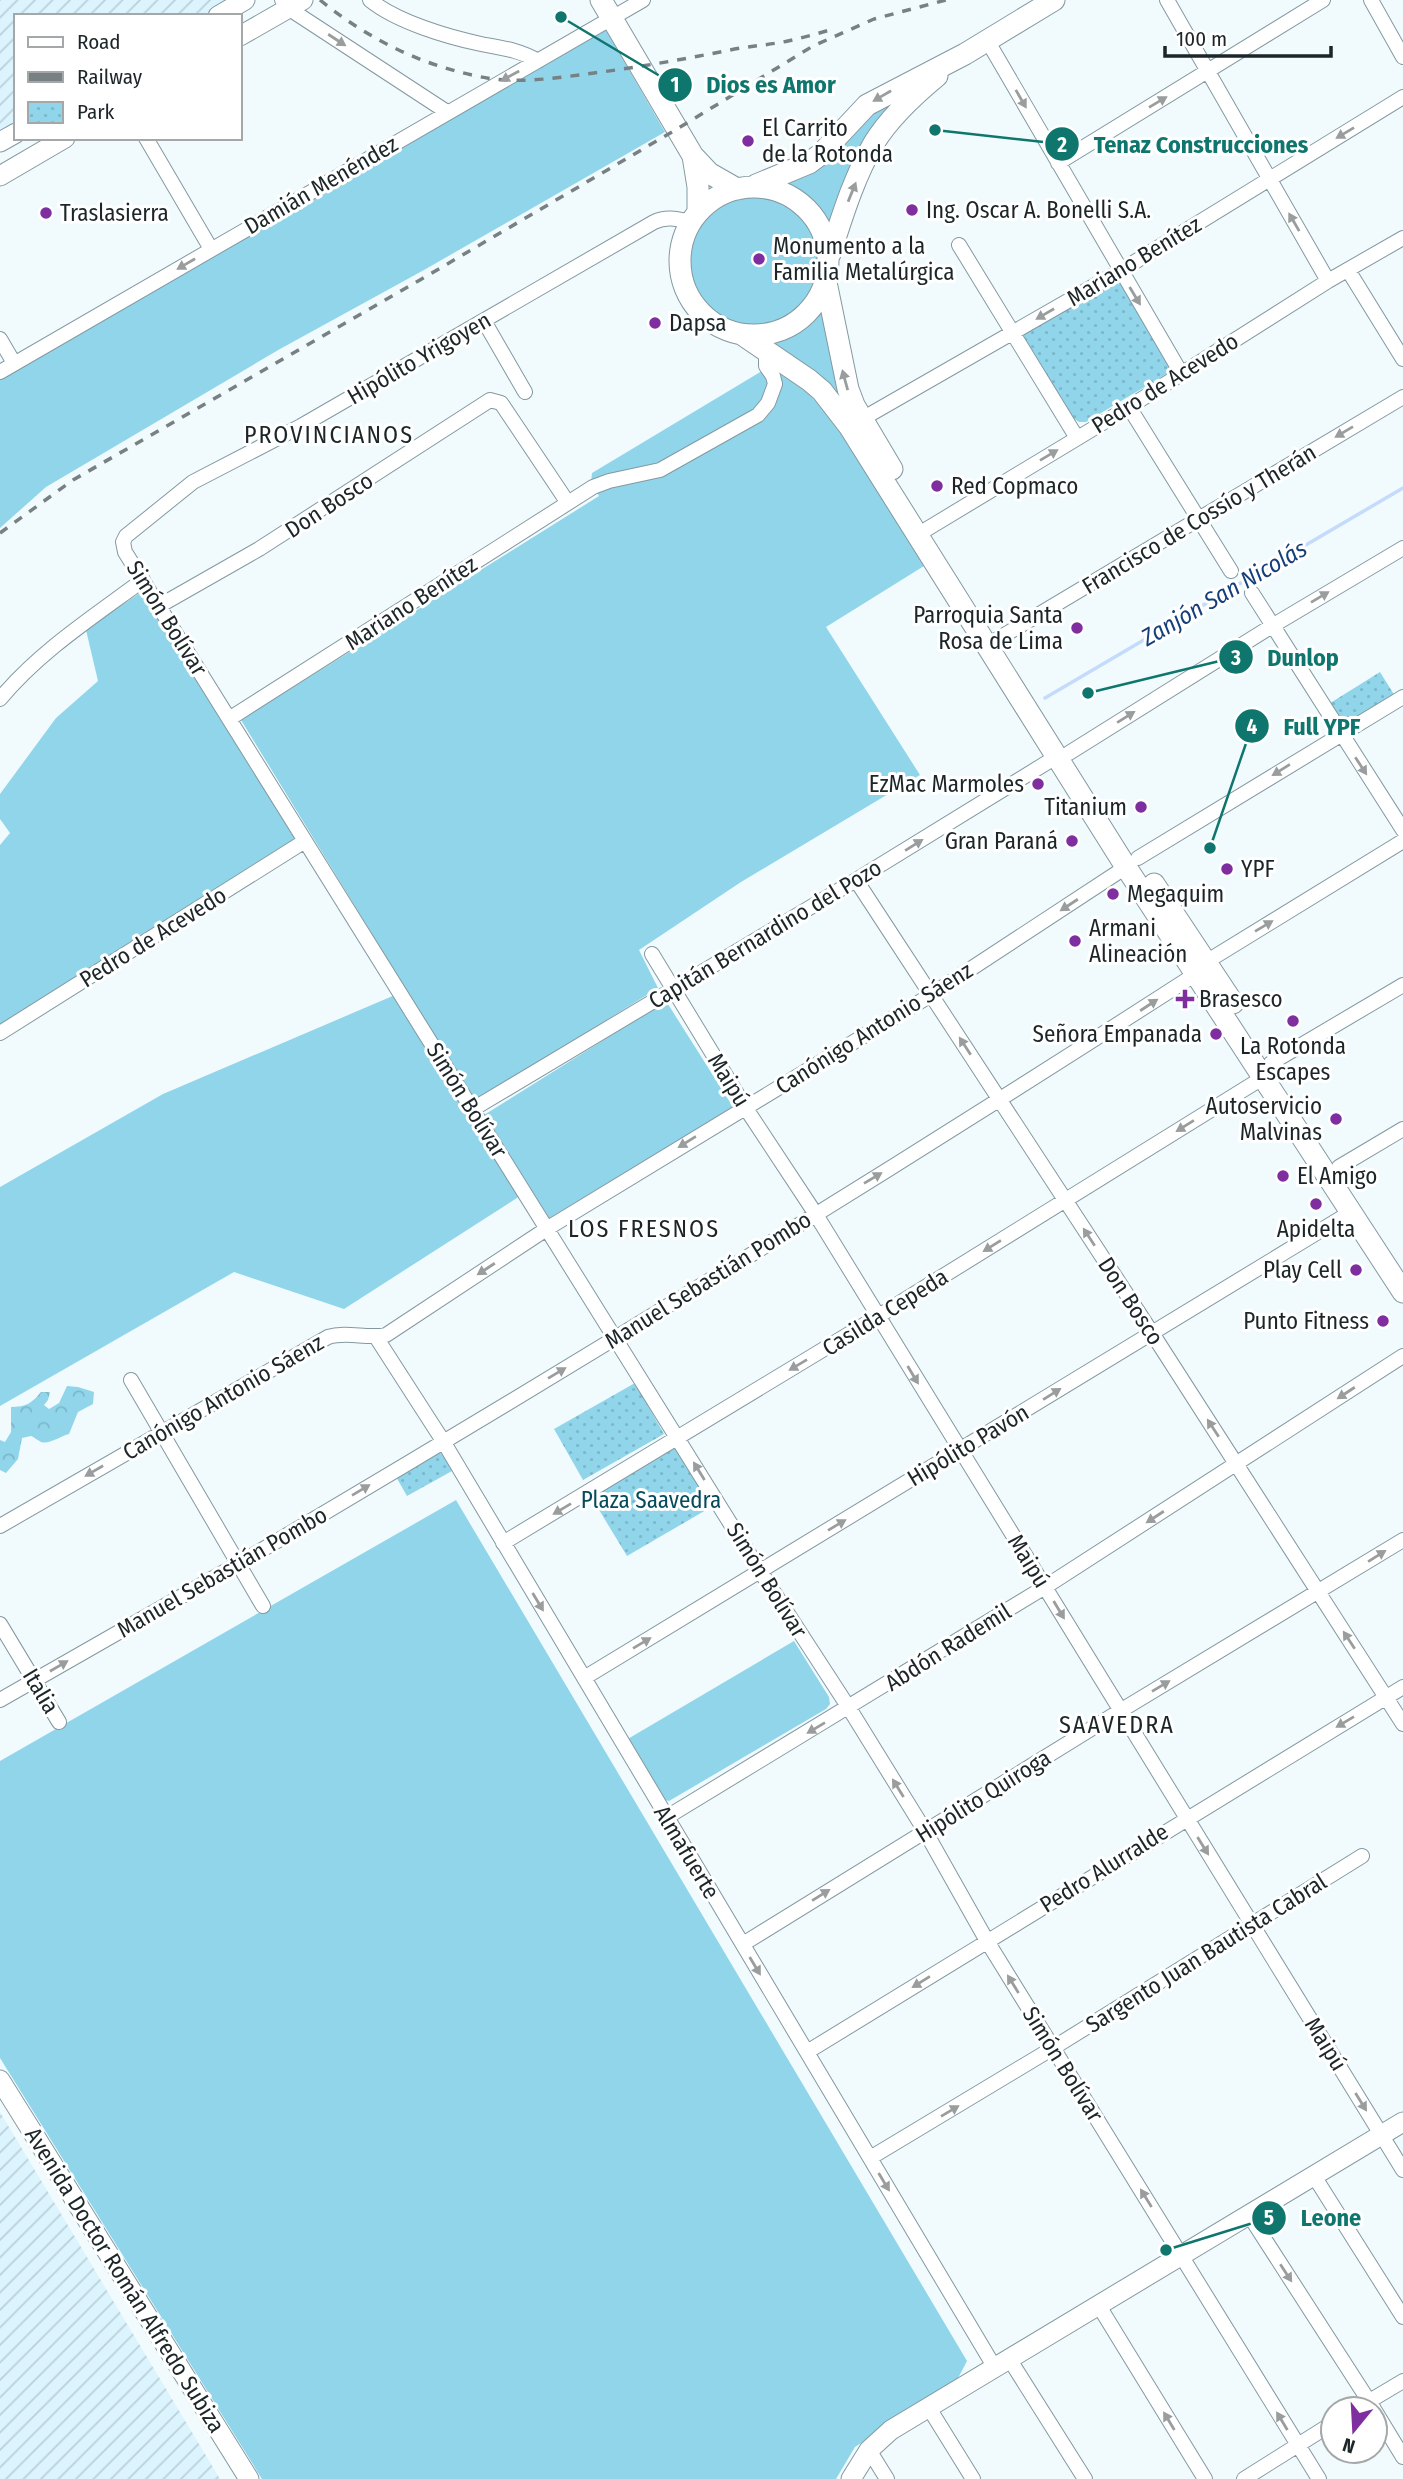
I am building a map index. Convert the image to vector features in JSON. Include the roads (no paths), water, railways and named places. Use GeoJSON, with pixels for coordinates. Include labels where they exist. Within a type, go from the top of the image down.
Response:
{"type":"FeatureCollection","features":[{"type":"Feature","properties":{"kind":"main road"},"geometry":{"type":"LineString","coordinates":[[221,14],[245,0]]}},
{"type":"Feature","properties":{"kind":"main road"},"geometry":{"type":"LineString","coordinates":[[1054,0],[965,54],[867,105],[810,163],[709,202],[694,217],[682,241],[679,262],[683,283],[692,302],[706,318],[723,329],[743,335],[822,391],[849,426],[1267,1070],[1351,1212],[1402,1281]]}},
{"type":"Feature","properties":{"kind":"main road"},"geometry":{"type":"LineString","coordinates":[[242,35],[291,3]]}},
{"type":"Feature","properties":{"kind":"main road"},"geometry":{"type":"LineString","coordinates":[[606,9],[693,156],[709,173],[744,188],[774,189],[795,198],[812,214],[824,234],[829,256]]}},
{"type":"Feature","properties":{"kind":"main road"},"geometry":{"type":"LineString","coordinates":[[743,335],[770,334],[795,324],[809,313],[826,282],[829,256],[874,143],[896,115],[924,87],[965,54]]}},
{"type":"Feature","properties":{"kind":"main road"},"geometry":{"type":"LineString","coordinates":[[0,176],[62,140]]}},
{"type":"Feature","properties":{"kind":"main road"},"geometry":{"type":"LineString","coordinates":[[693,156],[698,187],[694,217]]}},
{"type":"Feature","properties":{"kind":"main road"},"geometry":{"type":"LineString","coordinates":[[826,282],[843,373],[854,405],[1063,755]]}},
{"type":"Feature","properties":{"kind":"main road"},"geometry":{"type":"LineString","coordinates":[[1267,1070],[1339,1167],[1402,1281]]}},
{"type":"Feature","properties":{"kind":"main road","name":"Avenida Doctor Román Alfredo Subiza"},"geometry":{"type":"LineString","coordinates":[[0,2080],[249,2479]]}},
{"type":"Feature","properties":{"kind":"main road"},"geometry":{"type":"LineString","coordinates":[[851,2479],[869,2450],[891,2430],[1403,2122]]}},
{"type":"Feature","properties":{"kind":"street"},"geometry":{"type":"LineString","coordinates":[[370,0],[401,17],[449,36],[517,50],[538,61]]}},
{"type":"Feature","properties":{"kind":"street","name":"Damián Menéndez"},"geometry":{"type":"LineString","coordinates":[[0,372],[538,61],[606,9],[643,0]]}},
{"type":"Feature","properties":{"kind":"street"},"geometry":{"type":"LineString","coordinates":[[1167,0],[1328,281]]}},
{"type":"Feature","properties":{"kind":"street"},"geometry":{"type":"LineString","coordinates":[[1058,163],[1323,0]]}},
{"type":"Feature","properties":{"kind":"street"},"geometry":{"type":"LineString","coordinates":[[1371,0],[1403,57]]}},
{"type":"Feature","properties":{"kind":"street"},"geometry":{"type":"LineString","coordinates":[[291,3],[447,112]]}},
{"type":"Feature","properties":{"kind":"street"},"geometry":{"type":"LineString","coordinates":[[987,40],[1181,373]]}},
{"type":"Feature","properties":{"kind":"street","name":"Mariano Benítez"},"geometry":{"type":"LineString","coordinates":[[862,419],[1120,271],[1403,97]]}},
{"type":"Feature","properties":{"kind":"street"},"geometry":{"type":"LineString","coordinates":[[147,140],[211,249]]}},
{"type":"Feature","properties":{"kind":"street","name":"Hipólito Yrigoyen"},"geometry":{"type":"LineString","coordinates":[[122,542],[193,482],[301,426],[654,222],[694,217]]}},
{"type":"Feature","properties":{"kind":"street","name":"Pedro de Acevedo"},"geometry":{"type":"LineString","coordinates":[[928,529],[1129,407],[1328,281],[1403,239]]}},
{"type":"Feature","properties":{"kind":"street"},"geometry":{"type":"LineString","coordinates":[[959,245],[1077,438]]}},
{"type":"Feature","properties":{"kind":"street"},"geometry":{"type":"LineString","coordinates":[[1348,270],[1403,359]]}},
{"type":"Feature","properties":{"kind":"street"},"geometry":{"type":"LineString","coordinates":[[484,321],[525,392]]}},
{"type":"Feature","properties":{"kind":"street"},"geometry":{"type":"LineString","coordinates":[[0,339],[14,363]]}},
{"type":"Feature","properties":{"kind":"street","name":"Mariano Benítez"},"geometry":{"type":"LineString","coordinates":[[229,719],[593,487],[608,481],[660,470],[758,415],[768,403],[775,384],[766,366],[766,359],[771,354]]}},
{"type":"Feature","properties":{"kind":"street","name":"Francisco de Cossío y Therán"},"geometry":{"type":"LineString","coordinates":[[996,640],[1403,397]]}},
{"type":"Feature","properties":{"kind":"street","name":"Don Bosco"},"geometry":{"type":"LineString","coordinates":[[159,606],[259,549],[490,400],[501,403],[568,503]]}},
{"type":"Feature","properties":{"kind":"street"},"geometry":{"type":"LineString","coordinates":[[1129,407],[1231,571]]}},
{"type":"Feature","properties":{"kind":"street","name":"Simón Bolívar"},"geometry":{"type":"LineString","coordinates":[[122,542],[229,719],[760,1571],[849,1708],[925,1831],[987,1941],[1319,2479]]}},
{"type":"Feature","properties":{"kind":"street","name":"Capitán Bernardino del Pozo"},"geometry":{"type":"LineString","coordinates":[[472,1109],[1403,548]]}},
{"type":"Feature","properties":{"kind":"street"},"geometry":{"type":"LineString","coordinates":[[0,698],[50,649],[143,580]]}},
{"type":"Feature","properties":{"kind":"street"},"geometry":{"type":"LineString","coordinates":[[1252,593],[1403,830]]}},
{"type":"Feature","properties":{"kind":"street","name":"Canónigo Antonio Sáenz"},"geometry":{"type":"LineString","coordinates":[[0,1526],[328,1337],[340,1334],[376,1337],[386,1335],[548,1228],[931,995],[1132,863],[1403,697]]}},
{"type":"Feature","properties":{"kind":"street","name":"Pedro de Acevedo"},"geometry":{"type":"LineString","coordinates":[[0,1032],[305,841]]}},
{"type":"Feature","properties":{"kind":"street","name":"Manuel Sebastián Pombo"},"geometry":{"type":"LineString","coordinates":[[0,1700],[238,1564],[615,1338],[1000,1100],[1201,968],[1403,841]]}},
{"type":"Feature","properties":{"kind":"street","name":"Don Bosco"},"geometry":{"type":"LineString","coordinates":[[856,880],[1152,1332],[1403,1724]]}},
{"type":"Feature","properties":{"kind":"street","name":"Maipú"},"geometry":{"type":"LineString","coordinates":[[652,954],[815,1213],[1403,2170]]}},
{"type":"Feature","properties":{"kind":"street","name":"Casilda Cepeda"},"geometry":{"type":"LineString","coordinates":[[503,1544],[1065,1201],[1403,985]]}},
{"type":"Feature","properties":{"kind":"street"},"geometry":{"type":"LineString","coordinates":[[1339,1167],[1403,1129]]}},
{"type":"Feature","properties":{"kind":"street","name":"Hipólito Pavón"},"geometry":{"type":"LineString","coordinates":[[584,1678],[1351,1212]]}},
{"type":"Feature","properties":{"kind":"street","name":"Almafuerte"},"geometry":{"type":"LineString","coordinates":[[376,1337],[443,1441],[870,2158],[1003,2364],[1085,2479]]}},
{"type":"Feature","properties":{"kind":"street","name":"Abdón Rademil"},"geometry":{"type":"LineString","coordinates":[[667,1817],[1045,1587],[1403,1356]]}},
{"type":"Feature","properties":{"kind":"street"},"geometry":{"type":"LineString","coordinates":[[131,1380],[264,1606]]}},
{"type":"Feature","properties":{"kind":"street","name":"Hipólito Quiroga"},"geometry":{"type":"LineString","coordinates":[[743,1944],[1403,1540]]}},
{"type":"Feature","properties":{"kind":"street","name":"Italia"},"geometry":{"type":"LineString","coordinates":[[0,1624],[59,1722]]}},
{"type":"Feature","properties":{"kind":"street","name":"Pedro Alurralde"},"geometry":{"type":"LineString","coordinates":[[807,2052],[1403,1686]]}},
{"type":"Feature","properties":{"kind":"street","name":"Sargento Juan Bautista Cabral"},"geometry":{"type":"LineString","coordinates":[[870,2158],[1054,2048],[1362,1856]]}},
{"type":"Feature","properties":{"kind":"street"},"geometry":{"type":"LineString","coordinates":[[1314,2176],[1403,2317]]}},
{"type":"Feature","properties":{"kind":"street"},"geometry":{"type":"LineString","coordinates":[[1249,2215],[1361,2395]]}},
{"type":"Feature","properties":{"kind":"street"},"geometry":{"type":"LineString","coordinates":[[1099,2306],[1205,2479]]}},
{"type":"Feature","properties":{"kind":"street"},"geometry":{"type":"LineString","coordinates":[[1385,2395],[1403,2381]]}},
{"type":"Feature","properties":{"kind":"street"},"geometry":{"type":"LineString","coordinates":[[929,2408],[973,2479]]}},
{"type":"Feature","properties":{"kind":"street"},"geometry":{"type":"LineString","coordinates":[[1244,2479],[1319,2432]]}},
{"type":"Feature","properties":{"kind":"street"},"geometry":{"type":"LineString","coordinates":[[1389,2437],[1403,2457]]}},
{"type":"Feature","properties":{"kind":"street"},"geometry":{"type":"LineString","coordinates":[[869,2450],[887,2479]]}},
{"type":"Feature","properties":{"kind":"waterway","name":"Zanjón San Nicolás"},"geometry":{"type":"LineString","coordinates":[[1045,698],[1403,488]]}},
{"type":"Feature","properties":{"kind":"railway"},"geometry":{"type":"LineString","coordinates":[[320,0],[375,38],[414,57],[455,71],[506,80],[550,79],[628,68],[798,39],[830,30]]}},
{"type":"Feature","properties":{"kind":"railway"},"geometry":{"type":"LineString","coordinates":[[0,533],[73,480],[420,280],[813,46],[874,19],[946,0]]}},
{"type":"Feature","properties":{"kind":"place","name":"Dios es Amor"},"geometry":{"type":"Point","coordinates":[561,17]}},
{"type":"Feature","properties":{"kind":"place","name":"Tenaz Construcciones"},"geometry":{"type":"Point","coordinates":[935,130]}},
{"type":"Feature","properties":{"kind":"place","name":"El Carrito de la Rotonda"},"geometry":{"type":"Point","coordinates":[748,141]}},
{"type":"Feature","properties":{"kind":"place","name":"Ing. Oscar A. Bonelli S.A."},"geometry":{"type":"Point","coordinates":[912,210]}},
{"type":"Feature","properties":{"kind":"place","name":"Traslasierra"},"geometry":{"type":"Point","coordinates":[46,213]}},
{"type":"Feature","properties":{"kind":"place","name":"Monumento a la Familia Metalúrgica"},"geometry":{"type":"Point","coordinates":[759,259]}},
{"type":"Feature","properties":{"kind":"place","name":"Dapsa"},"geometry":{"type":"Point","coordinates":[655,323]}},
{"type":"Feature","properties":{"kind":"place","name":"Red Copmaco"},"geometry":{"type":"Point","coordinates":[937,486]}},
{"type":"Feature","properties":{"kind":"place","name":"Parroquia Santa Rosa de Lima"},"geometry":{"type":"Point","coordinates":[1077,628]}},
{"type":"Feature","properties":{"kind":"place","name":"Dunlop"},"geometry":{"type":"Point","coordinates":[1088,693]}},
{"type":"Feature","properties":{"kind":"place","name":"EzMac Marmoles"},"geometry":{"type":"Point","coordinates":[1038,784]}},
{"type":"Feature","properties":{"kind":"place","name":"Titanium"},"geometry":{"type":"Point","coordinates":[1141,807]}},
{"type":"Feature","properties":{"kind":"place","name":"Gran Paraná"},"geometry":{"type":"Point","coordinates":[1072,841]}},
{"type":"Feature","properties":{"kind":"place","name":"Full YPF"},"geometry":{"type":"Point","coordinates":[1210,848]}},
{"type":"Feature","properties":{"kind":"place","name":"YPF"},"geometry":{"type":"Point","coordinates":[1227,869]}},
{"type":"Feature","properties":{"kind":"place","name":"Megaquim"},"geometry":{"type":"Point","coordinates":[1113,894]}},
{"type":"Feature","properties":{"kind":"place","name":"Armani Alineación"},"geometry":{"type":"Point","coordinates":[1075,941]}},
{"type":"Feature","properties":{"kind":"place","name":"Brasesco"},"geometry":{"type":"Point","coordinates":[1185,999]}},
{"type":"Feature","properties":{"kind":"place","name":"La Rotonda Escapes"},"geometry":{"type":"Point","coordinates":[1293,1021]}},
{"type":"Feature","properties":{"kind":"place","name":"Señora Empanada"},"geometry":{"type":"Point","coordinates":[1216,1034]}},
{"type":"Feature","properties":{"kind":"place","name":"Autoservicio Malvinas"},"geometry":{"type":"Point","coordinates":[1336,1119]}},
{"type":"Feature","properties":{"kind":"place","name":"El Amigo"},"geometry":{"type":"Point","coordinates":[1283,1176]}},
{"type":"Feature","properties":{"kind":"place","name":"Apidelta"},"geometry":{"type":"Point","coordinates":[1316,1204]}},
{"type":"Feature","properties":{"kind":"place","name":"Play Cell"},"geometry":{"type":"Point","coordinates":[1356,1270]}},
{"type":"Feature","properties":{"kind":"place","name":"Punto Fitness"},"geometry":{"type":"Point","coordinates":[1383,1321]}},
{"type":"Feature","properties":{"kind":"place","name":"Leone"},"geometry":{"type":"Point","coordinates":[1166,2250]}},
{"type":"Feature","properties":{"kind":"district","name":"PROVINCIANOS"},"geometry":{"type":"Point","coordinates":[329,435]}},
{"type":"Feature","properties":{"kind":"district","name":"LOS FRESNOS"},"geometry":{"type":"Point","coordinates":[644,1229]}},
{"type":"Feature","properties":{"kind":"district","name":"SAAVEDRA"},"geometry":{"type":"Point","coordinates":[1117,1725]}},
{"type":"Feature","properties":{"kind":"park label","name":"Plaza Saavedra"},"geometry":{"type":"Point","coordinates":[651,1500]}}]}
